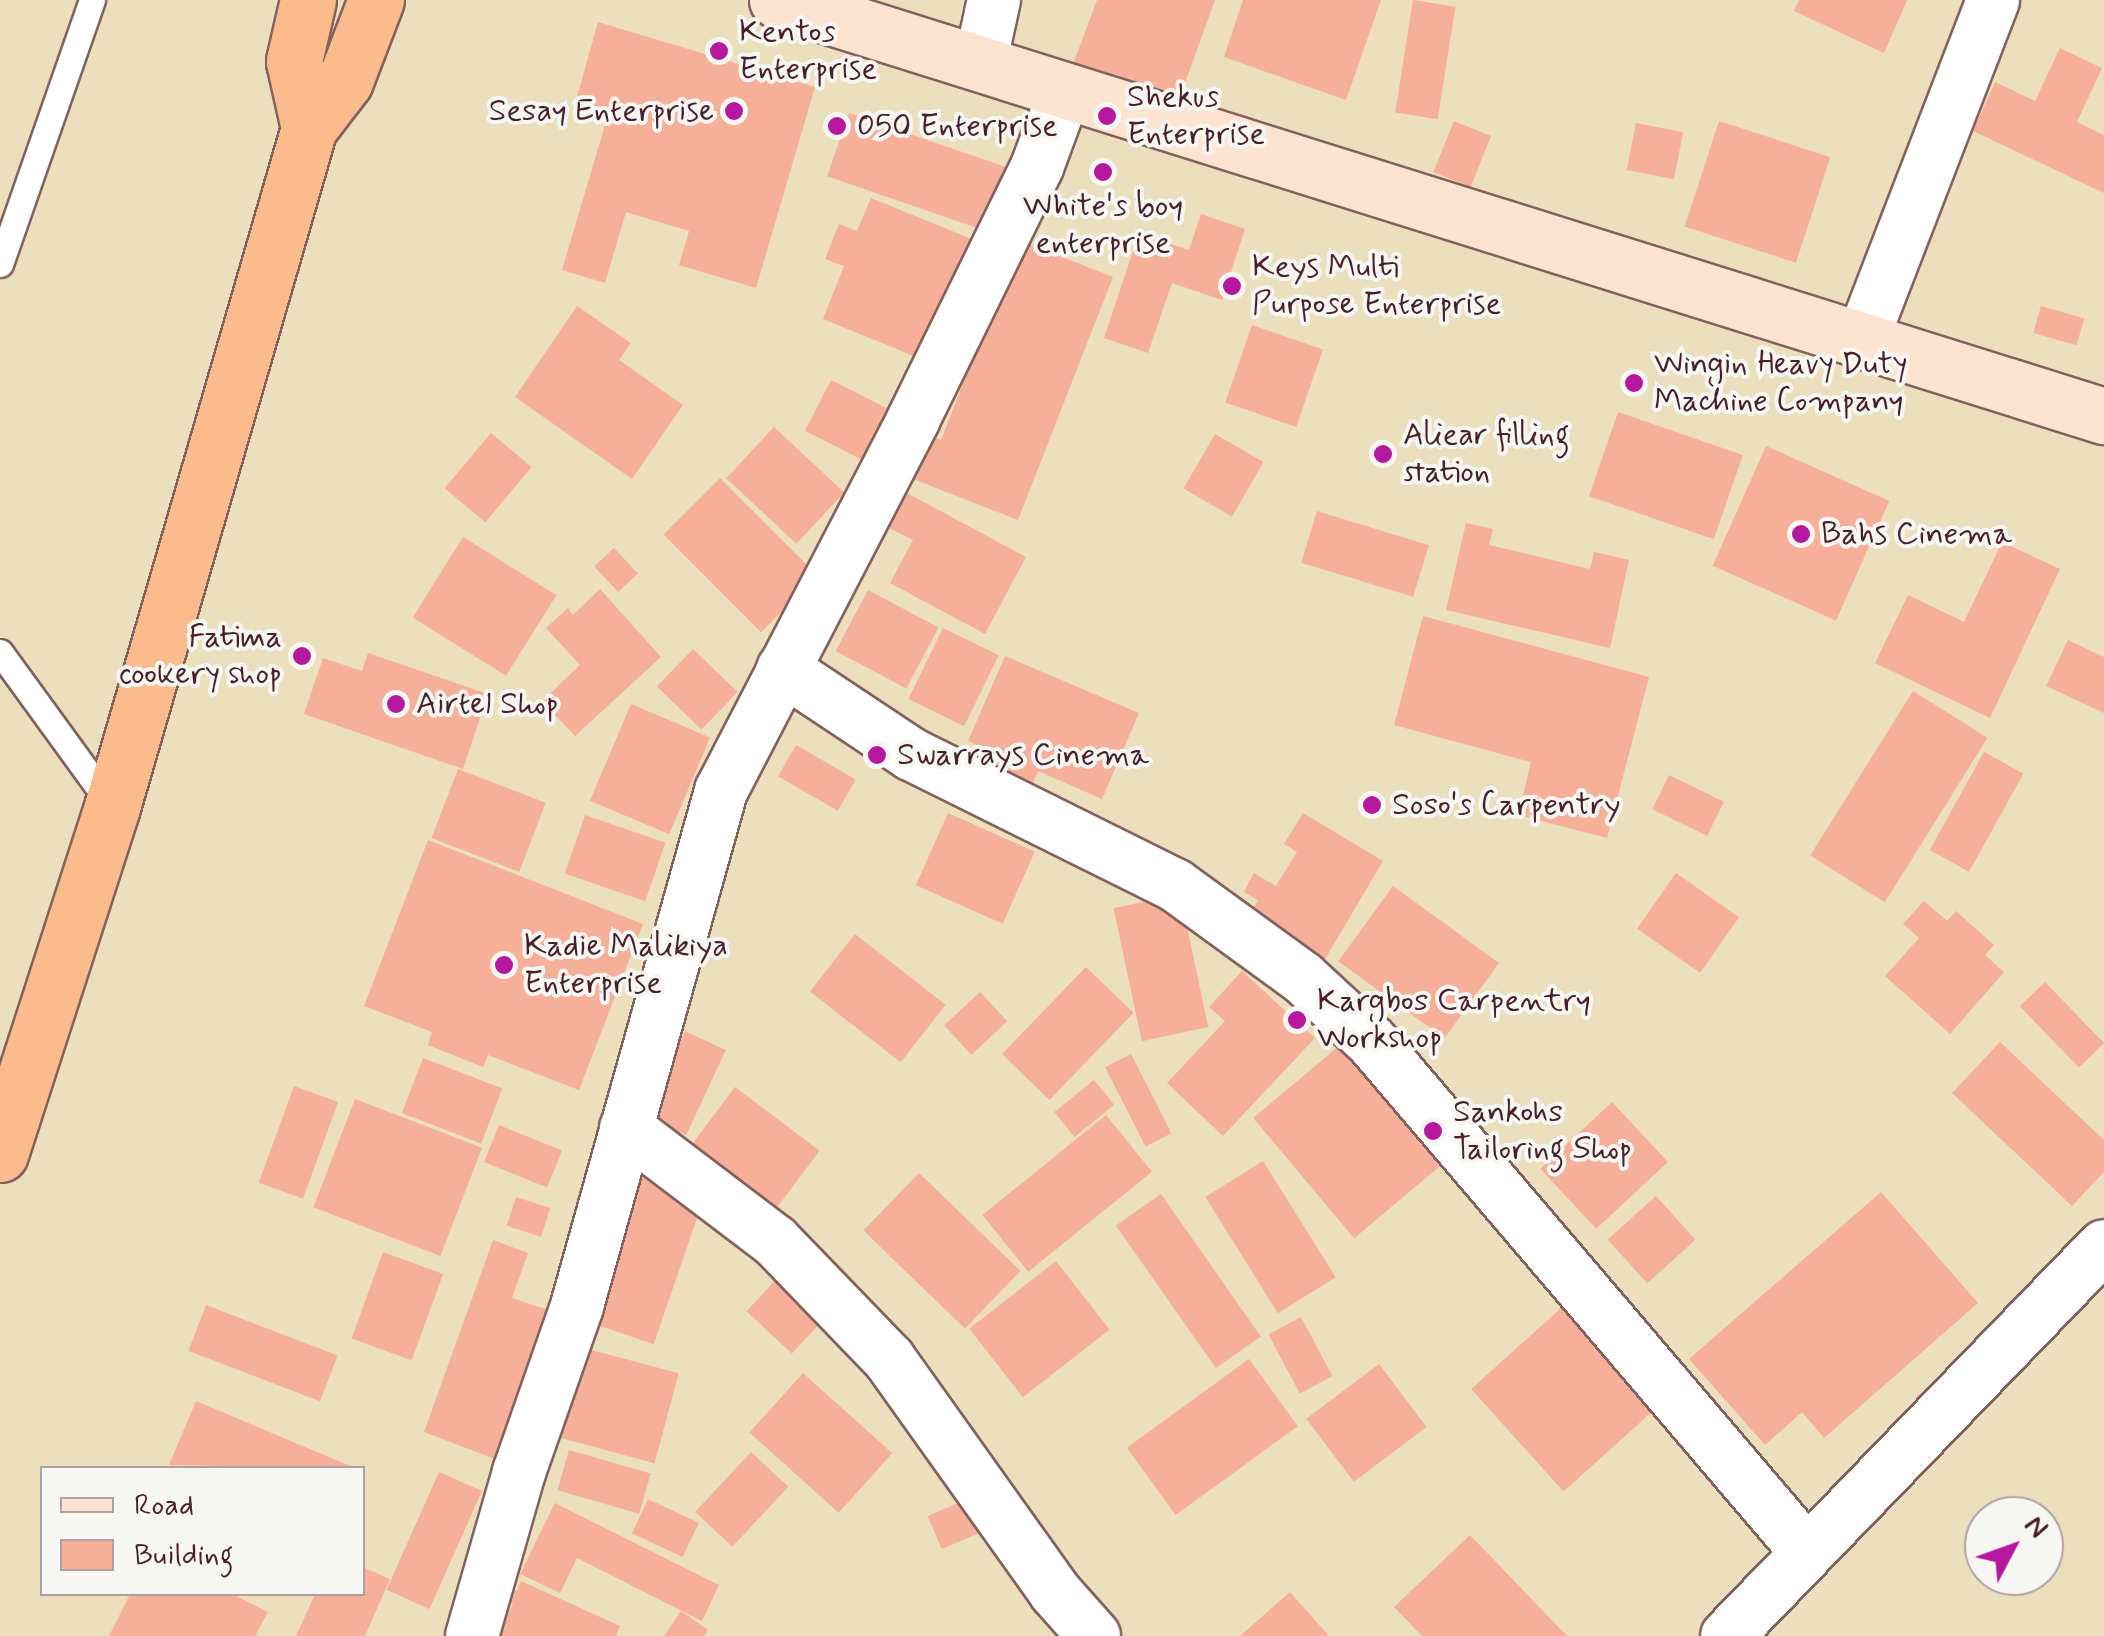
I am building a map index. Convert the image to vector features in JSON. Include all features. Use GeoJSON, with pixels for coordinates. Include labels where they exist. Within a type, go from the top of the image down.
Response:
{"type":"FeatureCollection","features":[{"type":"Feature","properties":{"kind":"highway"},"geometry":{"type":"LineString","coordinates":[[308,0],[294,62],[309,128]]}},
{"type":"Feature","properties":{"kind":"highway"},"geometry":{"type":"LineString","coordinates":[[3,1133],[112,807],[309,128],[345,81],[376,0]]}},
{"type":"Feature","properties":{"kind":"main road"},"geometry":{"type":"LineString","coordinates":[[776,0],[2104,416]]}},
{"type":"Feature","properties":{"kind":"street"},"geometry":{"type":"LineString","coordinates":[[980,64],[994,0]]}},
{"type":"Feature","properties":{"kind":"street"},"geometry":{"type":"LineString","coordinates":[[1862,340],[1993,0]]}},
{"type":"Feature","properties":{"kind":"street"},"geometry":{"type":"LineString","coordinates":[[472,1636],[626,1128],[721,791],[1037,167],[1066,92]]}},
{"type":"Feature","properties":{"kind":"street"},"geometry":{"type":"LineString","coordinates":[[783,668],[911,754],[1175,885],[1303,978],[1372,1042],[1806,1551]]}},
{"type":"Feature","properties":{"kind":"street"},"geometry":{"type":"LineString","coordinates":[[626,1128],[775,1241],[889,1359],[1055,1592],[1094,1636]]}},
{"type":"Feature","properties":{"kind":"street"},"geometry":{"type":"LineString","coordinates":[[1728,1636],[2104,1246]]}},
{"type":"Feature","properties":{"kind":"lane"},"geometry":{"type":"LineString","coordinates":[[0,264],[92,0]]}},
{"type":"Feature","properties":{"kind":"lane"},"geometry":{"type":"LineString","coordinates":[[0,652],[112,807]]}},
{"type":"Feature","properties":{"kind":"building"},"geometry":{"type":"Polygon","coordinates":[[[1097,0],[1215,0],[1177,105],[1072,67],[1097,0]]]}},
{"type":"Feature","properties":{"kind":"building"},"geometry":{"type":"Polygon","coordinates":[[[1243,0],[1381,0],[1346,100],[1224,57],[1243,0]]]}},
{"type":"Feature","properties":{"kind":"building"},"geometry":{"type":"Polygon","coordinates":[[[1413,0],[1455,7],[1438,119],[1395,113],[1413,0]]]}},
{"type":"Feature","properties":{"kind":"building"},"geometry":{"type":"Polygon","coordinates":[[[1799,0],[1907,0],[1884,53],[1794,11],[1799,0]]]}},
{"type":"Feature","properties":{"kind":"building"},"geometry":{"type":"Polygon","coordinates":[[[598,22],[815,87],[756,288],[679,265],[689,231],[626,212],[605,283],[562,270],[608,115],[575,104],[598,22]]]}},
{"type":"Feature","properties":{"kind":"building"},"geometry":{"type":"Polygon","coordinates":[[[2060,48],[2102,68],[2077,122],[2104,135],[2104,193],[1973,131],[1995,82],[2035,101],[2060,48]]]}},
{"type":"Feature","properties":{"kind":"building"},"geometry":{"type":"Polygon","coordinates":[[[849,113],[1014,170],[993,233],[827,176],[849,113]]]}},
{"type":"Feature","properties":{"kind":"building"},"geometry":{"type":"Polygon","coordinates":[[[1454,121],[1491,136],[1470,187],[1433,172],[1454,121]]]}},
{"type":"Feature","properties":{"kind":"building"},"geometry":{"type":"Polygon","coordinates":[[[1719,121],[1830,157],[1796,263],[1685,227],[1719,121]]]}},
{"type":"Feature","properties":{"kind":"building"},"geometry":{"type":"Polygon","coordinates":[[[1636,123],[1683,132],[1674,179],[1627,170],[1636,123]]]}},
{"type":"Feature","properties":{"kind":"building"},"geometry":{"type":"Polygon","coordinates":[[[871,198],[974,240],[926,361],[823,319],[844,266],[825,259],[839,224],[857,231],[871,198]]]}},
{"type":"Feature","properties":{"kind":"building"},"geometry":{"type":"Polygon","coordinates":[[[1201,214],[1245,229],[1222,300],[1172,283],[1148,353],[1104,338],[1139,233],[1189,250],[1201,214]]]}},
{"type":"Feature","properties":{"kind":"building"},"geometry":{"type":"Polygon","coordinates":[[[1019,240],[1113,277],[1018,520],[913,479],[930,436],[941,440],[1019,240]]]}},
{"type":"Feature","properties":{"kind":"building"},"geometry":{"type":"Polygon","coordinates":[[[577,306],[631,343],[619,360],[683,405],[632,479],[515,397],[577,306]]]}},
{"type":"Feature","properties":{"kind":"building"},"geometry":{"type":"Polygon","coordinates":[[[2041,306],[2084,318],[2077,345],[2033,333],[2041,306]]]}},
{"type":"Feature","properties":{"kind":"building"},"geometry":{"type":"Polygon","coordinates":[[[1252,325],[1323,349],[1296,427],[1225,403],[1252,325]]]}},
{"type":"Feature","properties":{"kind":"building"},"geometry":{"type":"Polygon","coordinates":[[[831,380],[887,409],[861,459],[805,431],[831,380]]]}},
{"type":"Feature","properties":{"kind":"building"},"geometry":{"type":"Polygon","coordinates":[[[1618,412],[1743,455],[1714,539],[1589,496],[1618,412]]]}},
{"type":"Feature","properties":{"kind":"building"},"geometry":{"type":"Polygon","coordinates":[[[774,427],[844,492],[796,544],[726,478],[774,427]]]}},
{"type":"Feature","properties":{"kind":"building"},"geometry":{"type":"Polygon","coordinates":[[[491,433],[532,467],[485,522],[445,488],[491,433]]]}},
{"type":"Feature","properties":{"kind":"building"},"geometry":{"type":"Polygon","coordinates":[[[1215,434],[1263,462],[1232,517],[1184,489],[1215,434]]]}},
{"type":"Feature","properties":{"kind":"building","name":"Bahs Cinema"},"geometry":{"type":"Polygon","coordinates":[[[1766,446],[1889,501],[1836,621],[1713,566],[1766,446]]]}},
{"type":"Feature","properties":{"kind":"building"},"geometry":{"type":"Polygon","coordinates":[[[720,478],[818,576],[761,632],[663,535],[720,478]]]}},
{"type":"Feature","properties":{"kind":"building"},"geometry":{"type":"Polygon","coordinates":[[[907,493],[1026,557],[985,634],[890,583],[913,540],[889,528],[907,493]]]}},
{"type":"Feature","properties":{"kind":"building"},"geometry":{"type":"Polygon","coordinates":[[[1317,511],[1429,545],[1413,597],[1301,563],[1317,511]]]}},
{"type":"Feature","properties":{"kind":"building"},"geometry":{"type":"Polygon","coordinates":[[[1466,523],[1493,529],[1489,545],[1590,569],[1594,552],[1629,560],[1610,648],[1446,610],[1466,523]]]}},
{"type":"Feature","properties":{"kind":"building"},"geometry":{"type":"Polygon","coordinates":[[[463,537],[556,595],[506,676],[413,618],[463,537]]]}},
{"type":"Feature","properties":{"kind":"building"},"geometry":{"type":"Polygon","coordinates":[[[2002,542],[2060,569],[1990,718],[1875,663],[1908,595],[1964,622],[2002,542]]]}},
{"type":"Feature","properties":{"kind":"building"},"geometry":{"type":"Polygon","coordinates":[[[614,548],[638,574],[618,592],[594,566],[614,548]]]}},
{"type":"Feature","properties":{"kind":"building"},"geometry":{"type":"Polygon","coordinates":[[[600,589],[661,657],[575,736],[542,701],[580,665],[546,628],[568,608],[573,615],[600,589]]]}},
{"type":"Feature","properties":{"kind":"building"},"geometry":{"type":"Polygon","coordinates":[[[868,590],[939,628],[906,688],[836,651],[868,590]]]}},
{"type":"Feature","properties":{"kind":"building"},"geometry":{"type":"Polygon","coordinates":[[[1423,616],[1649,677],[1607,838],[1518,815],[1531,762],[1394,725],[1423,616]]]}},
{"type":"Feature","properties":{"kind":"building"},"geometry":{"type":"Polygon","coordinates":[[[943,628],[999,655],[964,726],[908,699],[943,628]]]}},
{"type":"Feature","properties":{"kind":"building"},"geometry":{"type":"Polygon","coordinates":[[[2068,640],[2104,657],[2104,713],[2046,686],[2068,640]]]}},
{"type":"Feature","properties":{"kind":"building"},"geometry":{"type":"Polygon","coordinates":[[[693,649],[738,692],[701,729],[657,686],[693,649]]]}},
{"type":"Feature","properties":{"kind":"building","name":"Airtel Shop"},"geometry":{"type":"Polygon","coordinates":[[[368,653],[488,694],[463,769],[304,714],[323,658],[362,671],[368,653]]]}},
{"type":"Feature","properties":{"kind":"building"},"geometry":{"type":"Polygon","coordinates":[[[1005,656],[1139,713],[1102,799],[1038,771],[1032,785],[974,759],[979,746],[968,741],[1005,656]]]}},
{"type":"Feature","properties":{"kind":"building"},"geometry":{"type":"Polygon","coordinates":[[[1913,691],[1988,738],[1885,902],[1810,856],[1913,691]]]}},
{"type":"Feature","properties":{"kind":"building"},"geometry":{"type":"Polygon","coordinates":[[[631,704],[710,738],[669,834],[590,801],[631,704]]]}},
{"type":"Feature","properties":{"kind":"building"},"geometry":{"type":"Polygon","coordinates":[[[796,745],[856,780],[838,811],[778,776],[796,745]]]}},
{"type":"Feature","properties":{"kind":"building"},"geometry":{"type":"Polygon","coordinates":[[[1984,752],[2023,774],[1969,872],[1930,850],[1984,752]]]}},
{"type":"Feature","properties":{"kind":"building"},"geometry":{"type":"Polygon","coordinates":[[[458,769],[546,803],[519,872],[431,838],[458,769]]]}},
{"type":"Feature","properties":{"kind":"building"},"geometry":{"type":"Polygon","coordinates":[[[1669,775],[1724,802],[1707,836],[1652,809],[1669,775]]]}},
{"type":"Feature","properties":{"kind":"building"},"geometry":{"type":"Polygon","coordinates":[[[948,813],[1035,852],[1003,924],[916,885],[948,813]]]}},
{"type":"Feature","properties":{"kind":"building"},"geometry":{"type":"Polygon","coordinates":[[[1303,813],[1383,861],[1318,971],[1244,926],[1258,900],[1244,892],[1254,873],[1276,886],[1297,852],[1284,844],[1303,813]]]}},
{"type":"Feature","properties":{"kind":"building"},"geometry":{"type":"Polygon","coordinates":[[[585,815],[665,843],[645,901],[565,874],[585,815]]]}},
{"type":"Feature","properties":{"kind":"building","name":"Kadie Malikiya Enterprise"},"geometry":{"type":"Polygon","coordinates":[[[428,840],[643,924],[579,1090],[488,1055],[483,1067],[428,1045],[432,1032],[364,1006],[428,840]]]}},
{"type":"Feature","properties":{"kind":"building"},"geometry":{"type":"Polygon","coordinates":[[[1676,873],[1739,917],[1700,973],[1637,929],[1676,873]]]}},
{"type":"Feature","properties":{"kind":"building"},"geometry":{"type":"Polygon","coordinates":[[[1393,886],[1499,963],[1444,1038],[1338,961],[1393,886]]]}},
{"type":"Feature","properties":{"kind":"building"},"geometry":{"type":"Polygon","coordinates":[[[1180,894],[1208,1027],[1142,1041],[1113,908],[1180,894]]]}},
{"type":"Feature","properties":{"kind":"building"},"geometry":{"type":"Polygon","coordinates":[[[1924,901],[1947,921],[1956,911],[1994,945],[1985,955],[2004,972],[1950,1034],[1885,976],[1919,938],[1903,924],[1924,901]]]}},
{"type":"Feature","properties":{"kind":"building"},"geometry":{"type":"Polygon","coordinates":[[[855,934],[946,1005],[901,1062],[810,992],[855,934]]]}},
{"type":"Feature","properties":{"kind":"building"},"geometry":{"type":"Polygon","coordinates":[[[1086,967],[1133,1013],[1049,1100],[1002,1054],[1086,967]]]}},
{"type":"Feature","properties":{"kind":"building"},"geometry":{"type":"Polygon","coordinates":[[[1242,971],[1315,1038],[1223,1136],[1167,1083],[1225,1021],[1209,1007],[1242,971]]]}},
{"type":"Feature","properties":{"kind":"building"},"geometry":{"type":"Polygon","coordinates":[[[2045,982],[2104,1043],[2079,1067],[2020,1006],[2045,982]]]}},
{"type":"Feature","properties":{"kind":"building"},"geometry":{"type":"Polygon","coordinates":[[[980,992],[1007,1021],[971,1055],[944,1025],[980,992]]]}},
{"type":"Feature","properties":{"kind":"building"},"geometry":{"type":"Polygon","coordinates":[[[685,1031],[726,1050],[686,1135],[645,1116],[685,1031]]]}},
{"type":"Feature","properties":{"kind":"building"},"geometry":{"type":"Polygon","coordinates":[[[2000,1042],[2104,1140],[2104,1172],[2072,1206],[1952,1093],[2000,1042]]]}},
{"type":"Feature","properties":{"kind":"building"},"geometry":{"type":"Polygon","coordinates":[[[1339,1046],[1440,1166],[1354,1238],[1253,1118],[1339,1046]]]}},
{"type":"Feature","properties":{"kind":"building"},"geometry":{"type":"Polygon","coordinates":[[[1131,1054],[1171,1133],[1146,1146],[1105,1067],[1131,1054]]]}},
{"type":"Feature","properties":{"kind":"building"},"geometry":{"type":"Polygon","coordinates":[[[423,1058],[502,1088],[481,1144],[402,1113],[423,1058]]]}},
{"type":"Feature","properties":{"kind":"building"},"geometry":{"type":"Polygon","coordinates":[[[1094,1080],[1114,1105],[1075,1137],[1054,1112],[1094,1080]]]}},
{"type":"Feature","properties":{"kind":"building"},"geometry":{"type":"Polygon","coordinates":[[[294,1086],[338,1102],[303,1199],[259,1183],[294,1086]]]}},
{"type":"Feature","properties":{"kind":"building"},"geometry":{"type":"Polygon","coordinates":[[[735,1087],[820,1151],[773,1213],[688,1149],[735,1087]]]}},
{"type":"Feature","properties":{"kind":"building"},"geometry":{"type":"Polygon","coordinates":[[[355,1099],[482,1148],[440,1256],[313,1207],[355,1099]]]}},
{"type":"Feature","properties":{"kind":"building"},"geometry":{"type":"Polygon","coordinates":[[[1612,1102],[1668,1162],[1596,1229],[1540,1169],[1612,1102]]]}},
{"type":"Feature","properties":{"kind":"building"},"geometry":{"type":"Polygon","coordinates":[[[1106,1115],[1152,1172],[1028,1272],[982,1215],[1106,1115]]]}},
{"type":"Feature","properties":{"kind":"building"},"geometry":{"type":"Polygon","coordinates":[[[499,1125],[562,1150],[547,1188],[484,1162],[499,1125]]]}},
{"type":"Feature","properties":{"kind":"building"},"geometry":{"type":"Polygon","coordinates":[[[1263,1161],[1336,1277],[1278,1313],[1205,1197],[1263,1161]]]}},
{"type":"Feature","properties":{"kind":"building"},"geometry":{"type":"Polygon","coordinates":[[[629,1173],[704,1199],[654,1344],[579,1319],[629,1173]]]}},
{"type":"Feature","properties":{"kind":"building"},"geometry":{"type":"Polygon","coordinates":[[[919,1173],[1020,1271],[965,1328],[863,1231],[919,1173]]]}},
{"type":"Feature","properties":{"kind":"building"},"geometry":{"type":"Polygon","coordinates":[[[1881,1192],[1978,1303],[1824,1438],[1802,1412],[1765,1445],[1689,1359],[1881,1192]]]}},
{"type":"Feature","properties":{"kind":"building"},"geometry":{"type":"Polygon","coordinates":[[[1161,1194],[1261,1337],[1216,1368],[1116,1226],[1161,1194]]]}},
{"type":"Feature","properties":{"kind":"building"},"geometry":{"type":"Polygon","coordinates":[[[1656,1196],[1695,1240],[1647,1283],[1608,1239],[1656,1196]]]}},
{"type":"Feature","properties":{"kind":"building"},"geometry":{"type":"Polygon","coordinates":[[[516,1197],[550,1208],[541,1237],[507,1226],[516,1197]]]}},
{"type":"Feature","properties":{"kind":"building"},"geometry":{"type":"Polygon","coordinates":[[[493,1240],[528,1253],[512,1298],[548,1310],[495,1459],[424,1432],[493,1240]]]}},
{"type":"Feature","properties":{"kind":"building"},"geometry":{"type":"Polygon","coordinates":[[[383,1252],[443,1274],[412,1360],[352,1338],[383,1252]]]}},
{"type":"Feature","properties":{"kind":"building"},"geometry":{"type":"Polygon","coordinates":[[[1056,1261],[1110,1330],[1023,1397],[969,1329],[1056,1261]]]}},
{"type":"Feature","properties":{"kind":"building"},"geometry":{"type":"Polygon","coordinates":[[[784,1271],[829,1313],[792,1354],[746,1311],[784,1271]]]}},
{"type":"Feature","properties":{"kind":"building"},"geometry":{"type":"Polygon","coordinates":[[[1570,1300],[1662,1403],[1564,1492],[1471,1389],[1570,1300]]]}},
{"type":"Feature","properties":{"kind":"building"},"geometry":{"type":"Polygon","coordinates":[[[206,1305],[338,1356],[320,1401],[188,1351],[206,1305]]]}},
{"type":"Feature","properties":{"kind":"building"},"geometry":{"type":"Polygon","coordinates":[[[1301,1317],[1332,1376],[1300,1394],[1268,1334],[1301,1317]]]}},
{"type":"Feature","properties":{"kind":"building"},"geometry":{"type":"Polygon","coordinates":[[[584,1348],[679,1373],[655,1463],[560,1438],[584,1348]]]}},
{"type":"Feature","properties":{"kind":"building"},"geometry":{"type":"Polygon","coordinates":[[[1249,1359],[1298,1426],[1176,1515],[1127,1448],[1249,1359]]]}},
{"type":"Feature","properties":{"kind":"building"},"geometry":{"type":"Polygon","coordinates":[[[1379,1364],[1427,1427],[1354,1482],[1306,1419],[1379,1364]]]}},
{"type":"Feature","properties":{"kind":"building"},"geometry":{"type":"Polygon","coordinates":[[[803,1373],[892,1453],[839,1513],[749,1432],[803,1373]]]}},
{"type":"Feature","properties":{"kind":"building"},"geometry":{"type":"Polygon","coordinates":[[[196,1401],[350,1466],[231,1466],[169,1465],[196,1401]]]}},
{"type":"Feature","properties":{"kind":"building"},"geometry":{"type":"Polygon","coordinates":[[[569,1450],[651,1473],[639,1514],[557,1490],[569,1450]]]}},
{"type":"Feature","properties":{"kind":"building"},"geometry":{"type":"Polygon","coordinates":[[[751,1452],[788,1487],[732,1547],[695,1512],[751,1452]]]}},
{"type":"Feature","properties":{"kind":"building"},"geometry":{"type":"Polygon","coordinates":[[[439,1472],[482,1491],[429,1609],[387,1590],[439,1472]]]}},
{"type":"Feature","properties":{"kind":"building"},"geometry":{"type":"Polygon","coordinates":[[[970,1498],[984,1531],[942,1549],[928,1516],[970,1498]]]}},
{"type":"Feature","properties":{"kind":"building"},"geometry":{"type":"Polygon","coordinates":[[[648,1499],[699,1523],[683,1557],[632,1533],[648,1499]]]}},
{"type":"Feature","properties":{"kind":"building"},"geometry":{"type":"Polygon","coordinates":[[[555,1503],[719,1585],[702,1621],[577,1558],[560,1593],[520,1574],[555,1503]]]}},
{"type":"Feature","properties":{"kind":"building"},"geometry":{"type":"Polygon","coordinates":[[[1470,1535],[1567,1636],[1422,1636],[1394,1607],[1470,1535]]]}},
{"type":"Feature","properties":{"kind":"building"},"geometry":{"type":"Polygon","coordinates":[[[365,1568],[390,1579],[365,1636],[296,1636],[314,1596],[365,1596],[365,1568]]]}},
{"type":"Feature","properties":{"kind":"building"},"geometry":{"type":"Polygon","coordinates":[[[521,1581],[620,1626],[616,1636],[498,1636],[488,1613],[505,1620],[513,1604],[498,1597],[503,1585],[517,1591],[521,1581]]]}},
{"type":"Feature","properties":{"kind":"building"},"geometry":{"type":"Polygon","coordinates":[[[1290,1592],[1329,1636],[1240,1636],[1290,1592]]]}},
{"type":"Feature","properties":{"kind":"building"},"geometry":{"type":"Polygon","coordinates":[[[129,1596],[236,1596],[268,1612],[255,1636],[109,1636],[129,1596]]]}},
{"type":"Feature","properties":{"kind":"building"},"geometry":{"type":"Polygon","coordinates":[[[681,1611],[708,1630],[704,1636],[664,1636],[681,1611]]]}},
{"type":"Feature","properties":{"kind":"place","name":"Kentos Enterprise"},"geometry":{"type":"Point","coordinates":[719,51]}},
{"type":"Feature","properties":{"kind":"place","name":"Sesay Enterprise"},"geometry":{"type":"Point","coordinates":[734,111]}},
{"type":"Feature","properties":{"kind":"place","name":"Shekus Enterprise"},"geometry":{"type":"Point","coordinates":[1107,116]}},
{"type":"Feature","properties":{"kind":"place","name":"050 Enterprise"},"geometry":{"type":"Point","coordinates":[837,126]}},
{"type":"Feature","properties":{"kind":"place","name":"White's boy enterprise"},"geometry":{"type":"Point","coordinates":[1103,172]}},
{"type":"Feature","properties":{"kind":"place","name":"Keys Multi Purpose Enterprise"},"geometry":{"type":"Point","coordinates":[1232,286]}},
{"type":"Feature","properties":{"kind":"place","name":"Wingin Heavy Duty Machine Company"},"geometry":{"type":"Point","coordinates":[1634,383]}},
{"type":"Feature","properties":{"kind":"place","name":"Aliear filling station"},"geometry":{"type":"Point","coordinates":[1383,454]}},
{"type":"Feature","properties":{"kind":"place","name":"Bahs Cinema"},"geometry":{"type":"Point","coordinates":[1801,534]}},
{"type":"Feature","properties":{"kind":"place","name":"Fatima cookery shop"},"geometry":{"type":"Point","coordinates":[302,656]}},
{"type":"Feature","properties":{"kind":"place","name":"Airtel Shop"},"geometry":{"type":"Point","coordinates":[396,704]}},
{"type":"Feature","properties":{"kind":"place","name":"Swarrays Cinema"},"geometry":{"type":"Point","coordinates":[877,755]}},
{"type":"Feature","properties":{"kind":"place","name":"Soso's Carpentry"},"geometry":{"type":"Point","coordinates":[1372,805]}},
{"type":"Feature","properties":{"kind":"place","name":"Kadie Malikiya Enterprise"},"geometry":{"type":"Point","coordinates":[504,965]}},
{"type":"Feature","properties":{"kind":"place","name":"Kargbos Carpentry Workshop"},"geometry":{"type":"Point","coordinates":[1297,1020]}},
{"type":"Feature","properties":{"kind":"place","name":"Sankohs Tailoring Shop"},"geometry":{"type":"Point","coordinates":[1433,1131]}}]}
